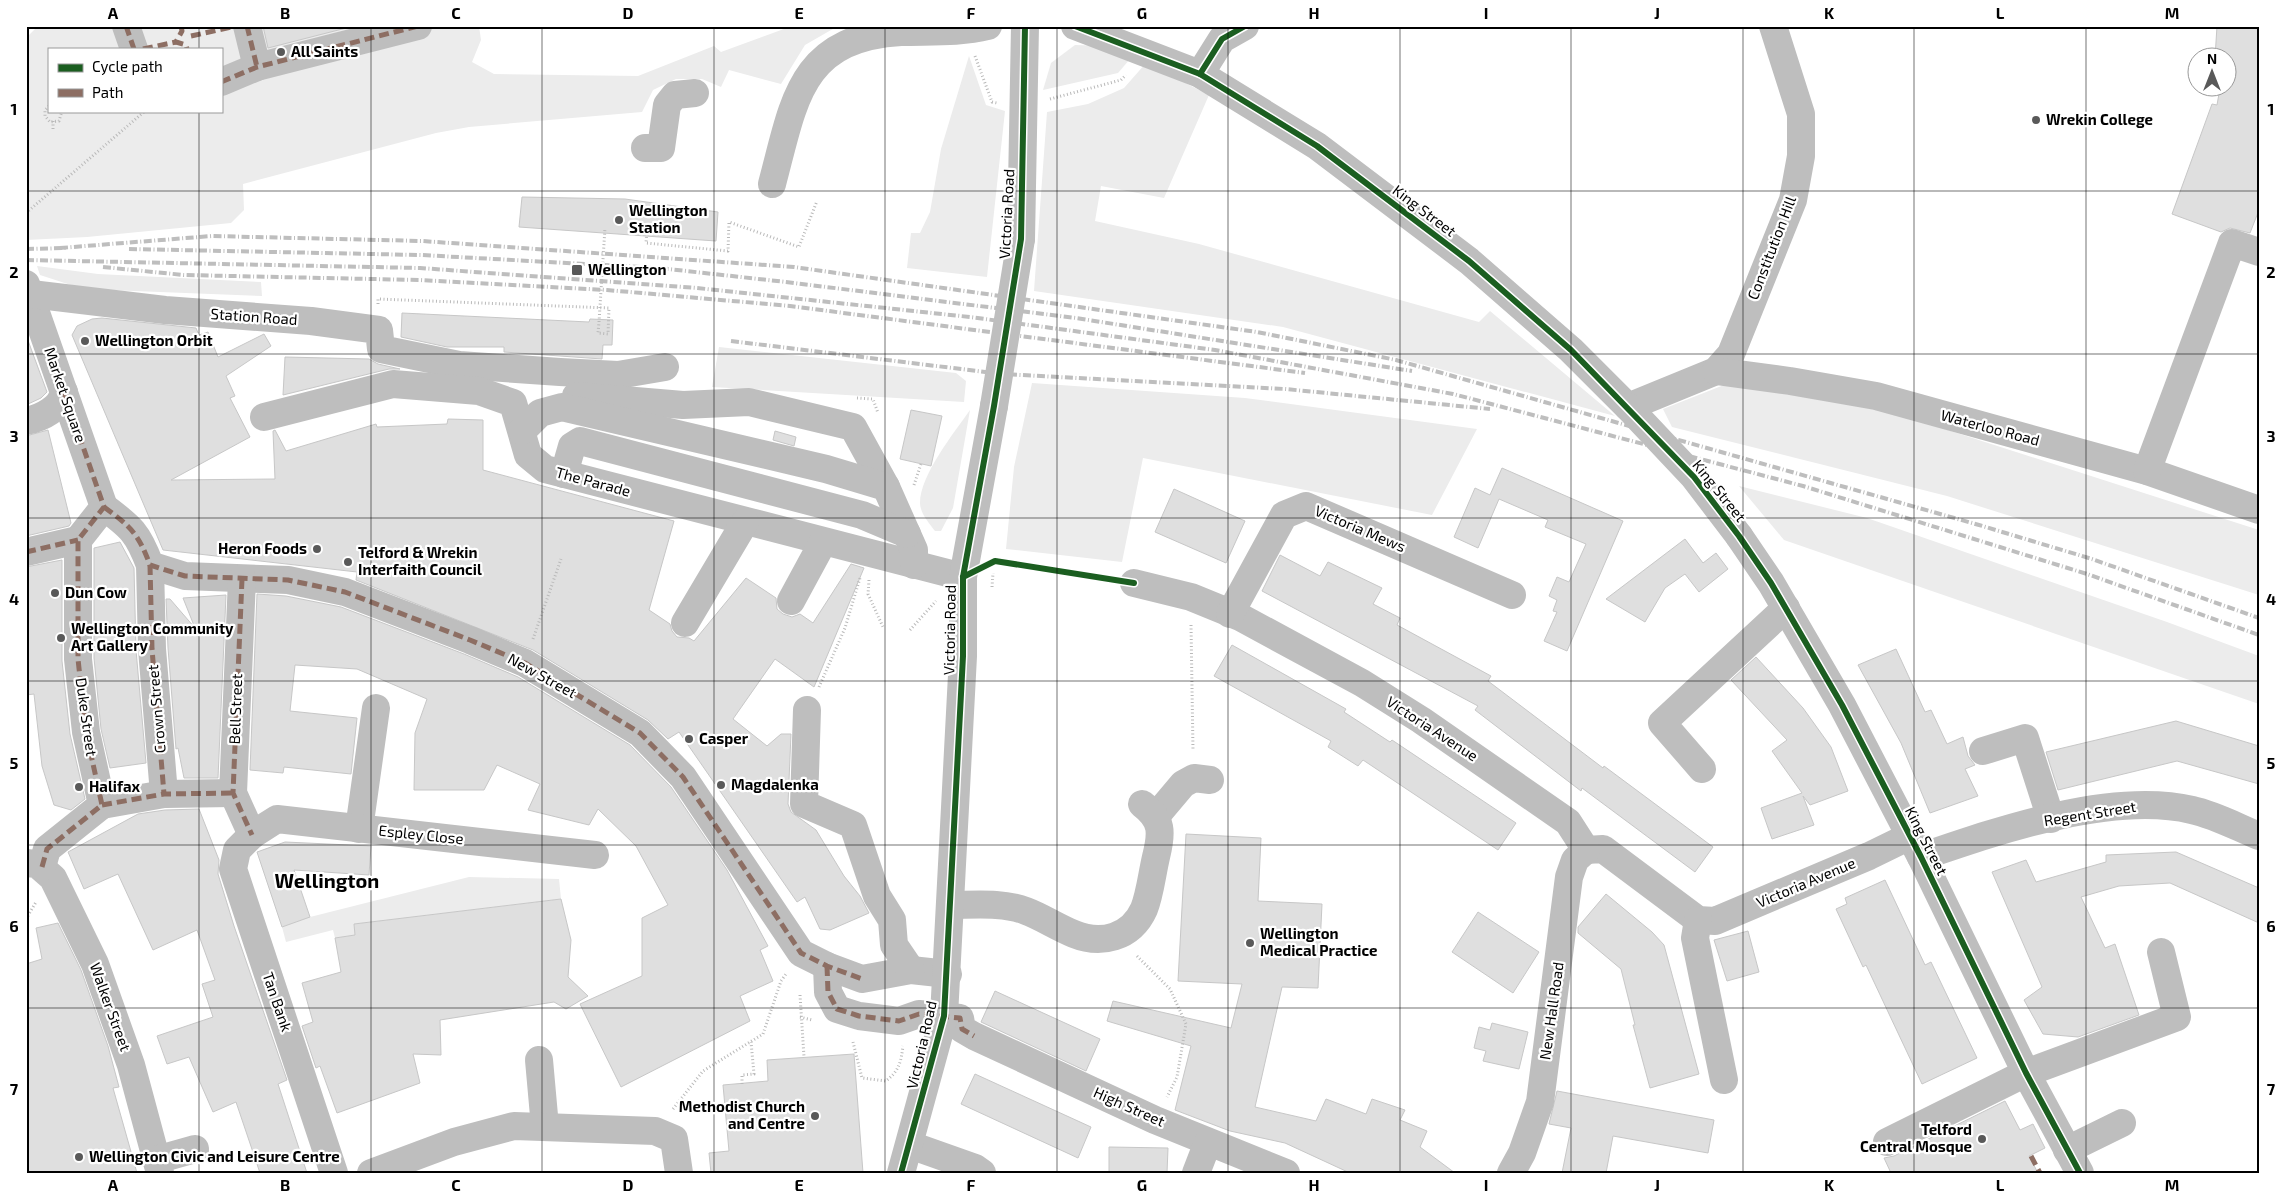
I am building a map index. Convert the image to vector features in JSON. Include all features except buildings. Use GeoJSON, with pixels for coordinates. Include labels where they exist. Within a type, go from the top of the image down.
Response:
{"type":"FeatureCollection","features":[{"type":"Feature","properties":{"kind":"street"},"geometry":{"type":"LineString","coordinates":[[126,26],[134,48]]}},
{"type":"Feature","properties":{"kind":"street"},"geometry":{"type":"LineString","coordinates":[[247,26],[257,67]]}},
{"type":"Feature","properties":{"kind":"street"},"geometry":{"type":"LineString","coordinates":[[222,82],[257,67],[418,26]]}},
{"type":"Feature","properties":{"kind":"street","name":"Victoria Road"},"geometry":{"type":"LineString","coordinates":[[901,1173],[944,1016],[948,974],[963,656],[963,577],[994,406],[1021,239],[1025,26]]}},
{"type":"Feature","properties":{"kind":"street","name":"King Street"},"geometry":{"type":"LineString","coordinates":[[1075,26],[1200,74],[1317,146],[1469,261],[1571,350],[1694,477],[1739,536],[1786,608],[1842,705],[1915,846],[2026,1073],[2074,1161]]}},
{"type":"Feature","properties":{"kind":"street"},"geometry":{"type":"LineString","coordinates":[[1200,74],[1222,39],[1245,26]]}},
{"type":"Feature","properties":{"kind":"street","name":"Constitution Hill"},"geometry":{"type":"LineString","coordinates":[[1628,407],[1716,371],[1731,354],[1793,200],[1801,156],[1801,114],[1773,26]]}},
{"type":"Feature","properties":{"kind":"street"},"geometry":{"type":"LineString","coordinates":[[772,184],[787,127],[803,84],[820,60],[853,40],[900,32],[976,29]]}},
{"type":"Feature","properties":{"kind":"street"},"geometry":{"type":"LineString","coordinates":[[653,148],[667,105],[675,95],[695,93]]}},
{"type":"Feature","properties":{"kind":"street"},"geometry":{"type":"LineString","coordinates":[[2147,471],[2232,243],[2259,252]]}},
{"type":"Feature","properties":{"kind":"street","name":"Station Road"},"geometry":{"type":"LineString","coordinates":[[28,289],[165,310],[311,321],[379,330],[381,349],[459,364],[618,376],[665,367]]}},
{"type":"Feature","properties":{"kind":"street","name":"Market Square"},"geometry":{"type":"LineString","coordinates":[[28,289],[104,507]]}},
{"type":"Feature","properties":{"kind":"street","name":"Waterloo Road"},"geometry":{"type":"LineString","coordinates":[[1716,371],[1876,396],[2147,471],[2259,510]]}},
{"type":"Feature","properties":{"kind":"street","name":"The Parade"},"geometry":{"type":"LineString","coordinates":[[264,417],[393,384],[479,391],[513,403],[531,422],[528,454],[545,469],[963,577]]}},
{"type":"Feature","properties":{"kind":"street"},"geometry":{"type":"LineString","coordinates":[[26,421],[37,419],[55,408],[62,400],[64,392]]}},
{"type":"Feature","properties":{"kind":"street"},"geometry":{"type":"LineString","coordinates":[[531,422],[571,395],[683,405],[749,402],[853,427],[898,488],[907,534],[914,550],[914,565]]}},
{"type":"Feature","properties":{"kind":"street"},"geometry":{"type":"LineString","coordinates":[[531,422],[562,407],[826,469],[898,488]]}},
{"type":"Feature","properties":{"kind":"street"},"geometry":{"type":"LineString","coordinates":[[564,474],[572,446],[580,441],[862,515],[907,534]]}},
{"type":"Feature","properties":{"kind":"street","name":"Victoria Mews"},"geometry":{"type":"LineString","coordinates":[[1230,614],[1284,515],[1306,506],[1512,595]]}},
{"type":"Feature","properties":{"kind":"street"},"geometry":{"type":"LineString","coordinates":[[26,552],[78,540],[104,507],[131,528],[142,543],[150,565]]}},
{"type":"Feature","properties":{"kind":"street"},"geometry":{"type":"LineString","coordinates":[[684,623],[745,522]]}},
{"type":"Feature","properties":{"kind":"street","name":"Duke Street"},"geometry":{"type":"LineString","coordinates":[[78,540],[78,660],[86,732],[102,805]]}},
{"type":"Feature","properties":{"kind":"street"},"geometry":{"type":"LineString","coordinates":[[792,601],[822,542]]}},
{"type":"Feature","properties":{"kind":"street","name":"New Street"},"geometry":{"type":"LineString","coordinates":[[150,565],[185,576],[288,580],[345,592],[525,663],[640,733],[683,777],[801,953],[826,966],[862,979],[912,970]]}},
{"type":"Feature","properties":{"kind":"street","name":"Crown Street"},"geometry":{"type":"LineString","coordinates":[[150,565],[152,649],[164,794]]}},
{"type":"Feature","properties":{"kind":"street","name":"Bell Street"},"geometry":{"type":"LineString","coordinates":[[242,579],[233,793],[252,835]]}},
{"type":"Feature","properties":{"kind":"street","name":"Victoria Avenue"},"geometry":{"type":"LineString","coordinates":[[1134,583],[1191,597],[1230,614],[1362,684],[1421,720],[1568,822],[1586,850]]}},
{"type":"Feature","properties":{"kind":"street"},"geometry":{"type":"LineString","coordinates":[[1702,769],[1662,723],[1786,608]]}},
{"type":"Feature","properties":{"kind":"street"},"geometry":{"type":"LineString","coordinates":[[359,828],[376,708]]}},
{"type":"Feature","properties":{"kind":"street"},"geometry":{"type":"LineString","coordinates":[[807,710],[804,804],[852,826],[877,896],[892,920],[894,945],[912,970],[948,974]]}},
{"type":"Feature","properties":{"kind":"street"},"geometry":{"type":"LineString","coordinates":[[1983,751],[2025,738],[2051,819]]}},
{"type":"Feature","properties":{"kind":"street"},"geometry":{"type":"LineString","coordinates":[[950,904],[1006,906],[1024,910],[1076,935],[1099,941],[1120,935],[1134,924],[1144,909],[1158,852],[1160,830],[1149,810],[1183,784],[1202,779]]}},
{"type":"Feature","properties":{"kind":"street"},"geometry":{"type":"LineString","coordinates":[[34,865],[47,849],[102,805],[164,794],[233,793]]}},
{"type":"Feature","properties":{"kind":"street","name":"Regent Street"},"geometry":{"type":"LineString","coordinates":[[1915,846],[1980,836],[2051,819],[2130,805],[2162,805],[2192,810],[2259,836]]}},
{"type":"Feature","properties":{"kind":"street","name":"Espley Close"},"geometry":{"type":"LineString","coordinates":[[252,835],[277,819],[595,855]]}},
{"type":"Feature","properties":{"kind":"street","name":"Tan Bank"},"geometry":{"type":"LineString","coordinates":[[252,835],[237,850],[232,869],[334,1173]]}},
{"type":"Feature","properties":{"kind":"street","name":"Victoria Avenue"},"geometry":{"type":"LineString","coordinates":[[1698,920],[1715,921],[1900,842],[1915,846]]}},
{"type":"Feature","properties":{"kind":"street"},"geometry":{"type":"LineString","coordinates":[[1586,850],[1603,849],[1698,920],[1695,938],[1724,1080]]}},
{"type":"Feature","properties":{"kind":"street","name":"New Hall Road"},"geometry":{"type":"LineString","coordinates":[[1511,1173],[1522,1153],[1540,1102],[1569,877],[1575,860],[1586,850]]}},
{"type":"Feature","properties":{"kind":"street","name":"Walker Street"},"geometry":{"type":"LineString","coordinates":[[34,865],[57,885],[95,964],[131,1065],[158,1166]]}},
{"type":"Feature","properties":{"kind":"street"},"geometry":{"type":"LineString","coordinates":[[1887,1142],[2026,1073],[2178,1017],[2161,952]]}},
{"type":"Feature","properties":{"kind":"street"},"geometry":{"type":"LineString","coordinates":[[826,966],[828,992],[837,1009],[859,1016],[899,1021],[919,1014],[944,1016]]}},
{"type":"Feature","properties":{"kind":"street","name":"High Street"},"geometry":{"type":"LineString","coordinates":[[944,1016],[960,1018],[962,1029],[974,1036],[1155,1120],[1286,1173]]}},
{"type":"Feature","properties":{"kind":"street"},"geometry":{"type":"LineString","coordinates":[[538,1060],[546,1127]]}},
{"type":"Feature","properties":{"kind":"street"},"geometry":{"type":"LineString","coordinates":[[2074,1161],[2122,1123]]}},
{"type":"Feature","properties":{"kind":"street"},"geometry":{"type":"LineString","coordinates":[[371,1173],[454,1142],[514,1126],[655,1131],[674,1139],[678,1173]]}},
{"type":"Feature","properties":{"kind":"street"},"geometry":{"type":"LineString","coordinates":[[1196,1173],[1208,1142]]}},
{"type":"Feature","properties":{"kind":"street"},"geometry":{"type":"LineString","coordinates":[[910,1145],[977,1171]]}},
{"type":"Feature","properties":{"kind":"street"},"geometry":{"type":"LineString","coordinates":[[158,1166],[195,1149]]}},
{"type":"Feature","properties":{"kind":"path"},"geometry":{"type":"LineString","coordinates":[[976,29],[992,102],[1023,107],[1121,80],[1146,53]]}},
{"type":"Feature","properties":{"kind":"path"},"geometry":{"type":"LineString","coordinates":[[48,107],[45,110],[45,116],[53,121]]}},
{"type":"Feature","properties":{"kind":"path"},"geometry":{"type":"LineString","coordinates":[[53,121],[61,118],[62,112]]}},
{"type":"Feature","properties":{"kind":"path"},"geometry":{"type":"LineString","coordinates":[[26,213],[144,112]]}},
{"type":"Feature","properties":{"kind":"path"},"geometry":{"type":"LineString","coordinates":[[53,121],[53,130]]}},
{"type":"Feature","properties":{"kind":"path"},"geometry":{"type":"LineString","coordinates":[[647,230],[646,243],[728,250],[729,222],[799,247],[817,201]]}},
{"type":"Feature","properties":{"kind":"path"},"geometry":{"type":"LineString","coordinates":[[378,308],[378,299],[609,308],[608,334],[598,333],[599,322],[605,228]]}},
{"type":"Feature","properties":{"kind":"path"},"geometry":{"type":"LineString","coordinates":[[898,488],[915,484],[921,464]]}},
{"type":"Feature","properties":{"kind":"path"},"geometry":{"type":"LineString","coordinates":[[525,663],[561,559]]}},
{"type":"Feature","properties":{"kind":"path"},"geometry":{"type":"LineString","coordinates":[[807,710],[821,684],[845,628],[860,577]]}},
{"type":"Feature","properties":{"kind":"path"},"geometry":{"type":"LineString","coordinates":[[870,578],[868,594],[882,627]]}},
{"type":"Feature","properties":{"kind":"path"},"geometry":{"type":"LineString","coordinates":[[1191,597],[1202,779]]}},
{"type":"Feature","properties":{"kind":"path"},"geometry":{"type":"LineString","coordinates":[[910,630],[938,599]]}},
{"type":"Feature","properties":{"kind":"path"},"geometry":{"type":"LineString","coordinates":[[1120,935],[1140,961],[1170,989],[1186,1024],[1177,1077],[1155,1120]]}},
{"type":"Feature","properties":{"kind":"path"},"geometry":{"type":"LineString","coordinates":[[801,953],[800,1017],[804,1057]]}},
{"type":"Feature","properties":{"kind":"path"},"geometry":{"type":"LineString","coordinates":[[655,1131],[703,1071],[762,1034],[781,982],[801,953]]}},
{"type":"Feature","properties":{"kind":"path"},"geometry":{"type":"LineString","coordinates":[[800,1017],[817,1022]]}},
{"type":"Feature","properties":{"kind":"path"},"geometry":{"type":"LineString","coordinates":[[853,1040],[862,1078],[886,1081],[896,1073],[902,1060],[903,1039]]}},
{"type":"Feature","properties":{"kind":"path"},"geometry":{"type":"LineString","coordinates":[[742,1084],[742,1075],[754,1074],[751,1042]]}},
{"type":"Feature","properties":{"kind":"shaded area"},"geometry":{"type":"Polygon","coordinates":[[[38,26],[479,26],[481,40],[472,62],[494,74],[638,76],[714,46],[721,52],[792,26],[838,26],[805,45],[781,84],[729,70],[721,87],[702,79],[676,79],[653,90],[642,112],[469,127],[436,133],[243,184],[244,210],[231,223],[87,237],[26,240],[26,38],[38,26]]]}},
{"type":"Feature","properties":{"kind":"shaded area"},"geometry":{"type":"Polygon","coordinates":[[[1075,45],[1108,46],[1130,59],[1118,73],[1043,90],[1051,63],[1075,45]]]}},
{"type":"Feature","properties":{"kind":"shaded area"},"geometry":{"type":"Polygon","coordinates":[[[969,56],[986,105],[1005,111],[987,277],[907,268],[911,233],[920,233],[930,212],[941,149],[969,56]]]}},
{"type":"Feature","properties":{"kind":"shaded area"},"geometry":{"type":"Polygon","coordinates":[[[1146,63],[1209,95],[1164,198],[1101,186],[1095,221],[1199,244],[1479,322],[1490,311],[1615,416],[1283,327],[1034,291],[1047,112],[1088,104],[1124,88],[1146,63]]]}},
{"type":"Feature","properties":{"kind":"shaded area"},"geometry":{"type":"Polygon","coordinates":[[[37,266],[98,274],[261,282],[262,296],[83,289],[40,275],[37,266]]]}},
{"type":"Feature","properties":{"kind":"shaded area"},"geometry":{"type":"Polygon","coordinates":[[[719,347],[956,373],[966,381],[964,402],[712,387],[719,347]]]}},
{"type":"Feature","properties":{"kind":"shaded area"},"geometry":{"type":"Polygon","coordinates":[[[1032,383],[1245,398],[1477,429],[1432,515],[1143,458],[1122,562],[1006,549],[1014,467],[1032,383]]]}},
{"type":"Feature","properties":{"kind":"shaded area"},"geometry":{"type":"Polygon","coordinates":[[[1724,385],[1876,407],[2259,530],[2259,595],[1947,496],[1672,427],[1663,409],[1724,385]]]}},
{"type":"Feature","properties":{"kind":"shaded area"},"geometry":{"type":"Polygon","coordinates":[[[970,410],[953,508],[941,531],[935,531],[925,518],[922,510],[920,503],[921,492],[939,455],[970,410]]]}},
{"type":"Feature","properties":{"kind":"shaded area"},"geometry":{"type":"Polygon","coordinates":[[[1739,486],[1867,518],[2167,622],[2259,656],[2259,704],[1784,540],[1739,486]]]}},
{"type":"Feature","properties":{"kind":"shaded area"},"geometry":{"type":"Polygon","coordinates":[[[469,877],[559,879],[561,899],[354,924],[355,935],[335,938],[333,930],[286,942],[282,927],[310,917],[469,877]]]}},
{"type":"Feature","properties":{"kind":"railway"},"geometry":{"type":"LineString","coordinates":[[60,248],[212,236],[422,241],[794,267],[1257,332],[1396,360],[1979,525],[2092,559],[2259,618]]}},
{"type":"Feature","properties":{"kind":"railway"},"geometry":{"type":"LineString","coordinates":[[26,249],[67,248]]}},
{"type":"Feature","properties":{"kind":"railway"},"geometry":{"type":"LineString","coordinates":[[129,249],[421,255],[659,268],[1076,318],[1412,371]]}},
{"type":"Feature","properties":{"kind":"railway"},"geometry":{"type":"LineString","coordinates":[[26,260],[420,268],[697,288],[970,317],[1215,350],[1453,394],[1803,486],[2087,574],[2259,635]]}},
{"type":"Feature","properties":{"kind":"railway"},"geometry":{"type":"LineString","coordinates":[[103,267],[184,275],[419,280],[607,290],[790,306],[1305,373]]}},
{"type":"Feature","properties":{"kind":"railway"},"geometry":{"type":"LineString","coordinates":[[731,341],[1002,374],[1285,389],[1490,409]]}},
{"type":"Feature","properties":{"kind":"marked path"},"geometry":{"type":"LineString","coordinates":[[126,26],[134,48]]}},
{"type":"Feature","properties":{"kind":"marked path"},"geometry":{"type":"LineString","coordinates":[[181,26],[182,31],[176,42],[186,45],[187,48]]}},
{"type":"Feature","properties":{"kind":"marked path"},"geometry":{"type":"LineString","coordinates":[[191,36],[236,26]]}},
{"type":"Feature","properties":{"kind":"marked path"},"geometry":{"type":"LineString","coordinates":[[247,26],[257,67]]}},
{"type":"Feature","properties":{"kind":"marked path"},"geometry":{"type":"LineString","coordinates":[[222,82],[257,67],[418,26]]}},
{"type":"Feature","properties":{"kind":"marked path"},"geometry":{"type":"LineString","coordinates":[[148,48],[176,42]]}},
{"type":"Feature","properties":{"kind":"marked path"},"geometry":{"type":"LineString","coordinates":[[64,392],[104,507],[78,540]]}},
{"type":"Feature","properties":{"kind":"marked path"},"geometry":{"type":"LineString","coordinates":[[104,507],[133,532],[142,545],[150,565],[185,576],[288,580],[345,592],[525,663],[640,733],[683,777],[801,953],[827,966],[862,979]]}},
{"type":"Feature","properties":{"kind":"marked path"},"geometry":{"type":"LineString","coordinates":[[26,552],[78,540]]}},
{"type":"Feature","properties":{"kind":"marked path"},"geometry":{"type":"LineString","coordinates":[[42,867],[47,849],[102,805],[86,732],[78,659],[78,540]]}},
{"type":"Feature","properties":{"kind":"marked path"},"geometry":{"type":"LineString","coordinates":[[150,565],[152,649],[164,794]]}},
{"type":"Feature","properties":{"kind":"marked path"},"geometry":{"type":"LineString","coordinates":[[242,579],[233,793],[252,835]]}},
{"type":"Feature","properties":{"kind":"marked path"},"geometry":{"type":"LineString","coordinates":[[102,805],[164,794],[233,793]]}},
{"type":"Feature","properties":{"kind":"marked path"},"geometry":{"type":"LineString","coordinates":[[827,966],[828,992],[837,1009],[859,1016],[899,1021],[919,1014],[960,1018],[962,1029],[974,1036]]}},
{"type":"Feature","properties":{"kind":"marked path"},"geometry":{"type":"LineString","coordinates":[[2031,1156],[2040,1173]]}},
{"type":"Feature","properties":{"kind":"cycle path"},"geometry":{"type":"LineString","coordinates":[[901,1173],[944,1016],[963,656],[963,577],[994,406],[1021,239],[1025,26]]}},
{"type":"Feature","properties":{"kind":"cycle path"},"geometry":{"type":"LineString","coordinates":[[1075,26],[1200,74],[1317,146],[1469,261],[1571,350],[1694,477],[1739,536],[1771,583],[1842,705],[1921,857],[2026,1073],[2080,1173]]}},
{"type":"Feature","properties":{"kind":"cycle path"},"geometry":{"type":"LineString","coordinates":[[1200,74],[1222,39],[1245,26]]}},
{"type":"Feature","properties":{"kind":"cycle path"},"geometry":{"type":"LineString","coordinates":[[963,577],[995,561],[1134,583]]}},
{"type":"Feature","properties":{"kind":"place","name":"All Saints"},"geometry":{"type":"Point","coordinates":[281,52]}},
{"type":"Feature","properties":{"kind":"place","name":"Wrekin College"},"geometry":{"type":"Point","coordinates":[2036,120]}},
{"type":"Feature","properties":{"kind":"place","name":"Wellington Station"},"geometry":{"type":"Point","coordinates":[619,220]}},
{"type":"Feature","properties":{"kind":"place","name":"Wellington"},"geometry":{"type":"Point","coordinates":[577,270]}},
{"type":"Feature","properties":{"kind":"place","name":"Wellington Orbit"},"geometry":{"type":"Point","coordinates":[85,341]}},
{"type":"Feature","properties":{"kind":"place","name":"Heron Foods"},"geometry":{"type":"Point","coordinates":[317,549]}},
{"type":"Feature","properties":{"kind":"place","name":"Telford & Wrekin Interfaith Council"},"geometry":{"type":"Point","coordinates":[348,562]}},
{"type":"Feature","properties":{"kind":"place","name":"Dun Cow"},"geometry":{"type":"Point","coordinates":[55,593]}},
{"type":"Feature","properties":{"kind":"place","name":"Wellington Community Art Gallery"},"geometry":{"type":"Point","coordinates":[61,638]}},
{"type":"Feature","properties":{"kind":"place","name":"Casper"},"geometry":{"type":"Point","coordinates":[689,739]}},
{"type":"Feature","properties":{"kind":"place","name":"Magdalenka"},"geometry":{"type":"Point","coordinates":[721,785]}},
{"type":"Feature","properties":{"kind":"place","name":"Halifax"},"geometry":{"type":"Point","coordinates":[79,787]}},
{"type":"Feature","properties":{"kind":"place","name":"Wellington Medical Practice"},"geometry":{"type":"Point","coordinates":[1250,943]}},
{"type":"Feature","properties":{"kind":"place","name":"Methodist Church and Centre"},"geometry":{"type":"Point","coordinates":[815,1116]}},
{"type":"Feature","properties":{"kind":"place","name":"Telford Central Mosque"},"geometry":{"type":"Point","coordinates":[1982,1139]}},
{"type":"Feature","properties":{"kind":"place","name":"Wellington Civic and Leisure Centre"},"geometry":{"type":"Point","coordinates":[79,1157]}},
{"type":"Feature","properties":{"kind":"district","name":"Wellington"},"geometry":{"type":"Point","coordinates":[327,881]}}]}
